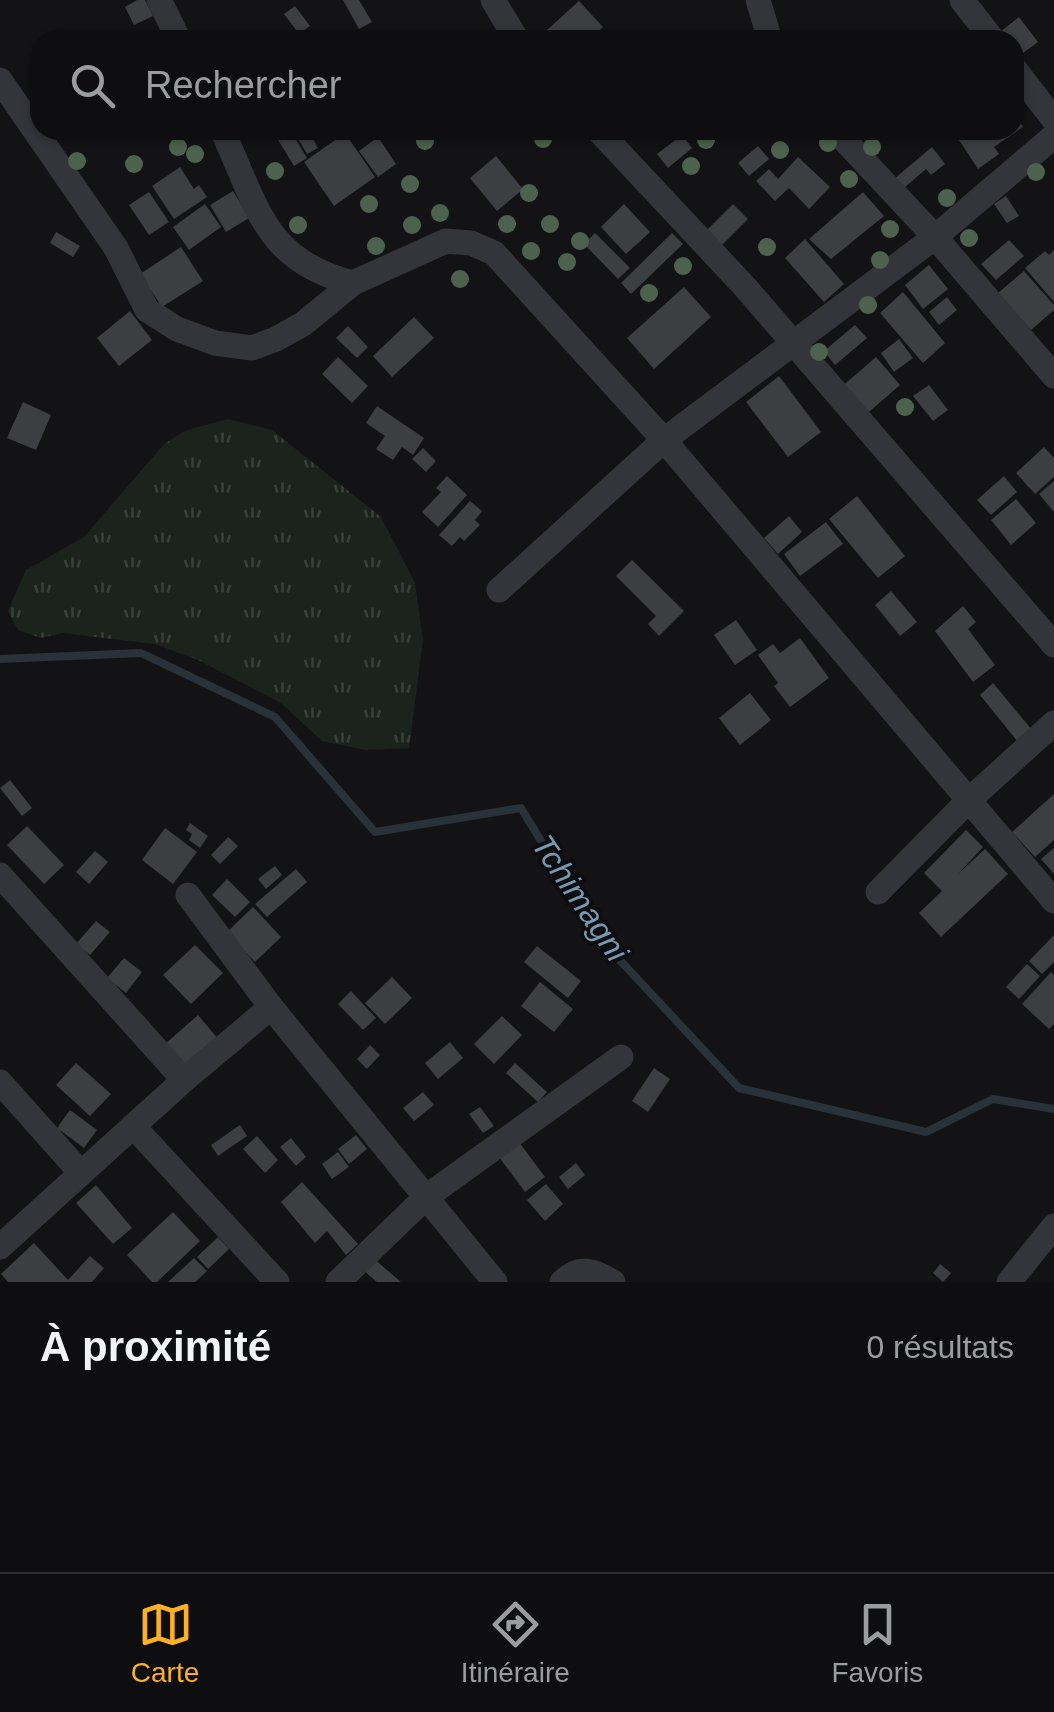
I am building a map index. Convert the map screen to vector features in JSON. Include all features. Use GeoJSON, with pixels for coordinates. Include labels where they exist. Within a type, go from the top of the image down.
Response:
{"type":"FeatureCollection","features":[{"type":"Feature","properties":{"kind":"street"},"geometry":{"type":"LineString","coordinates":[[159,0],[173,30]]}},
{"type":"Feature","properties":{"kind":"street"},"geometry":{"type":"LineString","coordinates":[[493,0],[511,30]]}},
{"type":"Feature","properties":{"kind":"street"},"geometry":{"type":"LineString","coordinates":[[758,0],[767,30]]}},
{"type":"Feature","properties":{"kind":"street"},"geometry":{"type":"LineString","coordinates":[[962,0],[985,30]]}},
{"type":"Feature","properties":{"kind":"street"},"geometry":{"type":"LineString","coordinates":[[0,80],[30,121]]}},
{"type":"Feature","properties":{"kind":"street"},"geometry":{"type":"LineString","coordinates":[[1024,81],[1054,120]]}},
{"type":"Feature","properties":{"kind":"street"},"geometry":{"type":"LineString","coordinates":[[499,590],[664,440],[934,237],[1054,136]]}},
{"type":"Feature","properties":{"kind":"street"},"geometry":{"type":"LineString","coordinates":[[44,140],[116,248],[148,310],[177,329],[214,342],[252,348],[303,324],[352,284],[446,241],[471,244],[494,254],[664,440],[1054,901]]}},
{"type":"Feature","properties":{"kind":"street"},"geometry":{"type":"LineString","coordinates":[[227,140],[270,232],[290,257],[319,275],[352,284]]}},
{"type":"Feature","properties":{"kind":"street"},"geometry":{"type":"LineString","coordinates":[[607,140],[794,344],[1054,645]]}},
{"type":"Feature","properties":{"kind":"street"},"geometry":{"type":"LineString","coordinates":[[845,140],[1054,376]]}},
{"type":"Feature","properties":{"kind":"street"},"geometry":{"type":"LineString","coordinates":[[878,892],[1054,723]]}},
{"type":"Feature","properties":{"kind":"street"},"geometry":{"type":"LineString","coordinates":[[0,875],[184,1080]]}},
{"type":"Feature","properties":{"kind":"street"},"geometry":{"type":"LineString","coordinates":[[188,895],[271,1007],[495,1282]]}},
{"type":"Feature","properties":{"kind":"street"},"geometry":{"type":"LineString","coordinates":[[0,1248],[184,1080],[271,1007]]}},
{"type":"Feature","properties":{"kind":"street"},"geometry":{"type":"LineString","coordinates":[[338,1282],[426,1197],[621,1057]]}},
{"type":"Feature","properties":{"kind":"street"},"geometry":{"type":"LineString","coordinates":[[0,1082],[82,1173]]}},
{"type":"Feature","properties":{"kind":"street"},"geometry":{"type":"LineString","coordinates":[[133,1126],[278,1282]]}},
{"type":"Feature","properties":{"kind":"street"},"geometry":{"type":"LineString","coordinates":[[1009,1282],[1054,1226]]}},
{"type":"Feature","properties":{"kind":"street"},"geometry":{"type":"LineString","coordinates":[[562,1282],[573,1272],[586,1269],[613,1282]]}},
{"type":"Feature","properties":{"kind":"green space"},"geometry":{"type":"Polygon","coordinates":[[[228,419],[272,430],[381,517],[415,583],[423,640],[409,748],[365,750],[322,741],[281,703],[198,660],[155,644],[62,633],[41,638],[18,630],[8,611],[26,570],[84,537],[164,444],[187,430],[228,419]]]}},
{"type":"Feature","properties":{"kind":"building"},"geometry":{"type":"Polygon","coordinates":[[[145,0],[153,16],[134,25],[125,7],[145,0]]]}},
{"type":"Feature","properties":{"kind":"building"},"geometry":{"type":"Polygon","coordinates":[[[343,0],[359,0],[372,22],[359,29],[343,0]]]}},
{"type":"Feature","properties":{"kind":"building"},"geometry":{"type":"Polygon","coordinates":[[[579,1],[603,27],[600,30],[547,30],[579,1]]]}},
{"type":"Feature","properties":{"kind":"building"},"geometry":{"type":"Polygon","coordinates":[[[295,6],[310,26],[296,30],[284,14],[295,6]]]}},
{"type":"Feature","properties":{"kind":"building"},"geometry":{"type":"Polygon","coordinates":[[[1019,17],[1038,42],[1024,52],[1024,30],[1003,30],[1019,17]]]}},
{"type":"Feature","properties":{"kind":"building"},"geometry":{"type":"Polygon","coordinates":[[[278,140],[296,140],[307,158],[294,166],[278,140]]]}},
{"type":"Feature","properties":{"kind":"building"},"geometry":{"type":"Polygon","coordinates":[[[299,140],[314,140],[318,148],[307,154],[299,140]]]}},
{"type":"Feature","properties":{"kind":"building"},"geometry":{"type":"Polygon","coordinates":[[[335,140],[350,140],[375,177],[334,206],[304,162],[335,140]]]}},
{"type":"Feature","properties":{"kind":"building"},"geometry":{"type":"Polygon","coordinates":[[[380,140],[396,164],[378,177],[359,151],[380,140]]]}},
{"type":"Feature","properties":{"kind":"building"},"geometry":{"type":"Polygon","coordinates":[[[675,140],[686,140],[692,148],[668,168],[657,154],[675,140]]]}},
{"type":"Feature","properties":{"kind":"building"},"geometry":{"type":"Polygon","coordinates":[[[959,140],[1004,140],[994,147],[999,154],[978,169],[959,140]]]}},
{"type":"Feature","properties":{"kind":"building"},"geometry":{"type":"Polygon","coordinates":[[[758,146],[769,159],[749,176],[738,163],[758,146]]]}},
{"type":"Feature","properties":{"kind":"building"},"geometry":{"type":"Polygon","coordinates":[[[932,147],[945,164],[931,175],[926,169],[897,194],[888,184],[932,147]]]}},
{"type":"Feature","properties":{"kind":"building"},"geometry":{"type":"Polygon","coordinates":[[[496,156],[523,189],[497,211],[470,178],[496,156]]]}},
{"type":"Feature","properties":{"kind":"building"},"geometry":{"type":"Polygon","coordinates":[[[798,157],[830,187],[809,209],[789,188],[775,201],[756,181],[769,169],[778,179],[798,157]]]}},
{"type":"Feature","properties":{"kind":"building"},"geometry":{"type":"Polygon","coordinates":[[[180,167],[194,189],[199,185],[207,197],[174,219],[152,186],[180,167]]]}},
{"type":"Feature","properties":{"kind":"building"},"geometry":{"type":"Polygon","coordinates":[[[233,191],[249,218],[226,232],[210,205],[233,191]]]}},
{"type":"Feature","properties":{"kind":"building"},"geometry":{"type":"Polygon","coordinates":[[[149,192],[169,222],[149,235],[129,205],[149,192]]]}},
{"type":"Feature","properties":{"kind":"building"},"geometry":{"type":"Polygon","coordinates":[[[863,192],[884,216],[831,259],[809,239],[863,192]]]}},
{"type":"Feature","properties":{"kind":"building"},"geometry":{"type":"Polygon","coordinates":[[[1006,196],[1019,216],[1007,223],[994,204],[1006,196]]]}},
{"type":"Feature","properties":{"kind":"building"},"geometry":{"type":"Polygon","coordinates":[[[205,204],[221,227],[189,250],[173,227],[205,204]]]}},
{"type":"Feature","properties":{"kind":"building"},"geometry":{"type":"Polygon","coordinates":[[[624,204],[650,232],[626,254],[601,227],[624,204]]]}},
{"type":"Feature","properties":{"kind":"building"},"geometry":{"type":"Polygon","coordinates":[[[733,204],[748,219],[721,246],[706,231],[733,204]]]}},
{"type":"Feature","properties":{"kind":"building"},"geometry":{"type":"Polygon","coordinates":[[[56,232],[80,246],[73,257],[50,243],[56,232]]]}},
{"type":"Feature","properties":{"kind":"building"},"geometry":{"type":"Polygon","coordinates":[[[595,233],[630,268],[618,279],[584,244],[595,233]]]}},
{"type":"Feature","properties":{"kind":"building"},"geometry":{"type":"Polygon","coordinates":[[[672,233],[683,244],[631,294],[621,283],[672,233]]]}},
{"type":"Feature","properties":{"kind":"building"},"geometry":{"type":"Polygon","coordinates":[[[805,239],[844,284],[824,302],[785,258],[805,239]]]}},
{"type":"Feature","properties":{"kind":"building"},"geometry":{"type":"Polygon","coordinates":[[[1009,240],[1024,256],[996,280],[981,264],[1009,240]]]}},
{"type":"Feature","properties":{"kind":"building"},"geometry":{"type":"Polygon","coordinates":[[[181,247],[203,281],[162,307],[140,274],[181,247]]]}},
{"type":"Feature","properties":{"kind":"building"},"geometry":{"type":"Polygon","coordinates":[[[1054,250],[1054,302],[1025,268],[1045,251],[1049,255],[1054,250]]]}},
{"type":"Feature","properties":{"kind":"building"},"geometry":{"type":"Polygon","coordinates":[[[929,265],[948,289],[923,309],[905,285],[929,265]]]}},
{"type":"Feature","properties":{"kind":"building"},"geometry":{"type":"Polygon","coordinates":[[[1024,271],[1054,305],[1054,310],[1031,330],[998,293],[1024,271]]]}},
{"type":"Feature","properties":{"kind":"building"},"geometry":{"type":"Polygon","coordinates":[[[684,287],[711,317],[654,369],[627,338],[684,287]]]}},
{"type":"Feature","properties":{"kind":"building"},"geometry":{"type":"Polygon","coordinates":[[[903,292],[945,343],[923,363],[880,313],[903,292]]]}},
{"type":"Feature","properties":{"kind":"building"},"geometry":{"type":"Polygon","coordinates":[[[947,297],[957,310],[939,325],[929,312],[947,297]]]}},
{"type":"Feature","properties":{"kind":"building"},"geometry":{"type":"Polygon","coordinates":[[[130,311],[152,340],[119,366],[97,338],[130,311]]]}},
{"type":"Feature","properties":{"kind":"building"},"geometry":{"type":"Polygon","coordinates":[[[414,317],[434,338],[392,377],[373,356],[414,317]]]}},
{"type":"Feature","properties":{"kind":"building"},"geometry":{"type":"Polygon","coordinates":[[[855,325],[867,338],[835,365],[824,351],[855,325]]]}},
{"type":"Feature","properties":{"kind":"building"},"geometry":{"type":"Polygon","coordinates":[[[348,326],[368,347],[357,358],[336,338],[348,326]]]}},
{"type":"Feature","properties":{"kind":"building"},"geometry":{"type":"Polygon","coordinates":[[[899,339],[913,358],[894,372],[881,353],[899,339]]]}},
{"type":"Feature","properties":{"kind":"building"},"geometry":{"type":"Polygon","coordinates":[[[338,357],[368,386],[352,403],[322,374],[338,357]]]}},
{"type":"Feature","properties":{"kind":"building"},"geometry":{"type":"Polygon","coordinates":[[[876,357],[900,385],[863,417],[839,389],[876,357]]]}},
{"type":"Feature","properties":{"kind":"building"},"geometry":{"type":"Polygon","coordinates":[[[779,376],[821,432],[788,457],[746,402],[779,376]]]}},
{"type":"Feature","properties":{"kind":"building"},"geometry":{"type":"Polygon","coordinates":[[[929,385],[948,410],[933,421],[913,396],[929,385]]]}},
{"type":"Feature","properties":{"kind":"building"},"geometry":{"type":"Polygon","coordinates":[[[23,402],[51,415],[36,450],[7,438],[23,402]]]}},
{"type":"Feature","properties":{"kind":"building"},"geometry":{"type":"Polygon","coordinates":[[[377,406],[424,438],[413,455],[402,447],[393,460],[376,449],[385,436],[366,423],[377,406]]]}},
{"type":"Feature","properties":{"kind":"building"},"geometry":{"type":"Polygon","coordinates":[[[1044,447],[1054,458],[1054,477],[1035,494],[1016,473],[1044,447]]]}},
{"type":"Feature","properties":{"kind":"building"},"geometry":{"type":"Polygon","coordinates":[[[423,448],[436,461],[426,472],[412,459],[423,448]]]}},
{"type":"Feature","properties":{"kind":"building"},"geometry":{"type":"Polygon","coordinates":[[[447,476],[467,495],[438,527],[422,512],[441,492],[436,488],[447,476]]]}},
{"type":"Feature","properties":{"kind":"building"},"geometry":{"type":"Polygon","coordinates":[[[1004,476],[1017,492],[991,515],[977,500],[1004,476]]]}},
{"type":"Feature","properties":{"kind":"building"},"geometry":{"type":"Polygon","coordinates":[[[1054,481],[1054,512],[1039,494],[1054,481]]]}},
{"type":"Feature","properties":{"kind":"building"},"geometry":{"type":"Polygon","coordinates":[[[857,496],[905,556],[878,578],[829,519],[857,496]]]}},
{"type":"Feature","properties":{"kind":"building"},"geometry":{"type":"Polygon","coordinates":[[[1016,499],[1036,523],[1011,545],[991,520],[1016,499]]]}},
{"type":"Feature","properties":{"kind":"building"},"geometry":{"type":"Polygon","coordinates":[[[470,501],[482,511],[475,520],[480,525],[464,541],[460,537],[452,546],[439,535],[470,501]]]}},
{"type":"Feature","properties":{"kind":"building"},"geometry":{"type":"Polygon","coordinates":[[[789,516],[802,532],[778,554],[764,538],[789,516]]]}},
{"type":"Feature","properties":{"kind":"building"},"geometry":{"type":"Polygon","coordinates":[[[826,522],[843,544],[800,576],[784,554],[826,522]]]}},
{"type":"Feature","properties":{"kind":"building"},"geometry":{"type":"Polygon","coordinates":[[[632,560],[684,611],[659,636],[648,624],[656,616],[616,576],[632,560]]]}},
{"type":"Feature","properties":{"kind":"building"},"geometry":{"type":"Polygon","coordinates":[[[891,591],[917,622],[900,636],[875,605],[891,591]]]}},
{"type":"Feature","properties":{"kind":"building"},"geometry":{"type":"Polygon","coordinates":[[[963,606],[976,622],[968,629],[995,665],[973,682],[935,631],[963,606]]]}},
{"type":"Feature","properties":{"kind":"building"},"geometry":{"type":"Polygon","coordinates":[[[736,620],[757,650],[735,665],[714,635],[736,620]]]}},
{"type":"Feature","properties":{"kind":"building"},"geometry":{"type":"Polygon","coordinates":[[[800,638],[829,678],[790,707],[758,655],[773,644],[780,653],[800,638]]]}},
{"type":"Feature","properties":{"kind":"building"},"geometry":{"type":"Polygon","coordinates":[[[993,683],[1032,730],[1018,742],[980,695],[993,683]]]}},
{"type":"Feature","properties":{"kind":"building"},"geometry":{"type":"Polygon","coordinates":[[[750,693],[771,720],[740,745],[719,718],[750,693]]]}},
{"type":"Feature","properties":{"kind":"building"},"geometry":{"type":"Polygon","coordinates":[[[10,780],[32,808],[22,816],[0,788],[10,780]]]}},
{"type":"Feature","properties":{"kind":"building"},"geometry":{"type":"Polygon","coordinates":[[[1054,794],[1054,840],[1035,857],[1012,832],[1054,794]]]}},
{"type":"Feature","properties":{"kind":"building"},"geometry":{"type":"Polygon","coordinates":[[[190,823],[208,836],[200,848],[189,840],[192,834],[186,830],[190,823]]]}},
{"type":"Feature","properties":{"kind":"building"},"geometry":{"type":"Polygon","coordinates":[[[27,826],[64,865],[44,884],[7,845],[27,826]]]}},
{"type":"Feature","properties":{"kind":"building"},"geometry":{"type":"Polygon","coordinates":[[[165,828],[197,852],[173,884],[142,860],[165,828]]]}},
{"type":"Feature","properties":{"kind":"building"},"geometry":{"type":"Polygon","coordinates":[[[966,830],[983,847],[958,874],[985,849],[1008,874],[941,937],[919,913],[942,891],[924,873],[966,830]]]}},
{"type":"Feature","properties":{"kind":"building"},"geometry":{"type":"Polygon","coordinates":[[[228,837],[238,846],[220,864],[211,855],[228,837]]]}},
{"type":"Feature","properties":{"kind":"building"},"geometry":{"type":"Polygon","coordinates":[[[1054,848],[1054,874],[1041,859],[1054,848]]]}},
{"type":"Feature","properties":{"kind":"building"},"geometry":{"type":"Polygon","coordinates":[[[95,851],[108,862],[89,884],[76,872],[95,851]]]}},
{"type":"Feature","properties":{"kind":"building"},"geometry":{"type":"Polygon","coordinates":[[[275,866],[282,875],[266,889],[258,879],[275,866]]]}},
{"type":"Feature","properties":{"kind":"building"},"geometry":{"type":"Polygon","coordinates":[[[296,869],[307,882],[267,917],[255,904],[296,869]]]}},
{"type":"Feature","properties":{"kind":"building"},"geometry":{"type":"Polygon","coordinates":[[[227,879],[250,902],[235,917],[212,895],[227,879]]]}},
{"type":"Feature","properties":{"kind":"building"},"geometry":{"type":"Polygon","coordinates":[[[253,907],[281,937],[255,962],[227,932],[253,907]]]}},
{"type":"Feature","properties":{"kind":"building"},"geometry":{"type":"Polygon","coordinates":[[[96,921],[110,932],[90,955],[76,944],[96,921]]]}},
{"type":"Feature","properties":{"kind":"building"},"geometry":{"type":"Polygon","coordinates":[[[1054,935],[1054,962],[1042,974],[1029,961],[1054,935]]]}},
{"type":"Feature","properties":{"kind":"building"},"geometry":{"type":"Polygon","coordinates":[[[195,945],[223,973],[191,1004],[163,975],[195,945]]]}},
{"type":"Feature","properties":{"kind":"building"},"geometry":{"type":"Polygon","coordinates":[[[537,946],[581,981],[568,998],[524,962],[537,946]]]}},
{"type":"Feature","properties":{"kind":"building"},"geometry":{"type":"Polygon","coordinates":[[[124,958],[142,972],[126,993],[107,978],[124,958]]]}},
{"type":"Feature","properties":{"kind":"building"},"geometry":{"type":"Polygon","coordinates":[[[1027,964],[1040,976],[1019,999],[1006,987],[1027,964]]]}},
{"type":"Feature","properties":{"kind":"building"},"geometry":{"type":"Polygon","coordinates":[[[1051,972],[1054,1024],[1049,1029],[1022,1004],[1051,972]]]}},
{"type":"Feature","properties":{"kind":"building"},"geometry":{"type":"Polygon","coordinates":[[[392,977],[412,998],[385,1024],[365,1003],[392,977]]]}},
{"type":"Feature","properties":{"kind":"building"},"geometry":{"type":"Polygon","coordinates":[[[540,982],[573,1009],[554,1032],[521,1006],[540,982]]]}},
{"type":"Feature","properties":{"kind":"building"},"geometry":{"type":"Polygon","coordinates":[[[351,991],[376,1018],[363,1030],[338,1004],[351,991]]]}},
{"type":"Feature","properties":{"kind":"building"},"geometry":{"type":"Polygon","coordinates":[[[198,1015],[219,1040],[186,1070],[164,1045],[198,1015]]]}},
{"type":"Feature","properties":{"kind":"building"},"geometry":{"type":"Polygon","coordinates":[[[502,1016],[522,1035],[494,1064],[474,1044],[502,1016]]]}},
{"type":"Feature","properties":{"kind":"building"},"geometry":{"type":"Polygon","coordinates":[[[450,1042],[463,1058],[438,1079],[425,1063],[450,1042]]]}},
{"type":"Feature","properties":{"kind":"building"},"geometry":{"type":"Polygon","coordinates":[[[370,1045],[380,1055],[367,1069],[357,1059],[370,1045]]]}},
{"type":"Feature","properties":{"kind":"building"},"geometry":{"type":"Polygon","coordinates":[[[76,1063],[111,1094],[90,1116],[56,1085],[76,1063]]]}},
{"type":"Feature","properties":{"kind":"building"},"geometry":{"type":"Polygon","coordinates":[[[515,1063],[547,1092],[538,1102],[506,1073],[515,1063]]]}},
{"type":"Feature","properties":{"kind":"building"},"geometry":{"type":"Polygon","coordinates":[[[654,1068],[670,1079],[648,1112],[632,1101],[654,1068]]]}},
{"type":"Feature","properties":{"kind":"building"},"geometry":{"type":"Polygon","coordinates":[[[423,1092],[434,1105],[414,1121],[403,1108],[423,1092]]]}},
{"type":"Feature","properties":{"kind":"building"},"geometry":{"type":"Polygon","coordinates":[[[480,1107],[494,1126],[483,1133],[469,1114],[480,1107]]]}},
{"type":"Feature","properties":{"kind":"building"},"geometry":{"type":"Polygon","coordinates":[[[70,1110],[97,1130],[84,1148],[57,1128],[70,1110]]]}},
{"type":"Feature","properties":{"kind":"building"},"geometry":{"type":"Polygon","coordinates":[[[240,1125],[247,1136],[218,1156],[211,1145],[240,1125]]]}},
{"type":"Feature","properties":{"kind":"building"},"geometry":{"type":"Polygon","coordinates":[[[356,1135],[367,1149],[349,1164],[338,1149],[356,1135]]]}},
{"type":"Feature","properties":{"kind":"building"},"geometry":{"type":"Polygon","coordinates":[[[257,1136],[278,1160],[265,1173],[243,1149],[257,1136]]]}},
{"type":"Feature","properties":{"kind":"building"},"geometry":{"type":"Polygon","coordinates":[[[291,1138],[306,1157],[296,1166],[280,1147],[291,1138]]]}},
{"type":"Feature","properties":{"kind":"building"},"geometry":{"type":"Polygon","coordinates":[[[519,1142],[545,1177],[525,1192],[499,1157],[519,1142]]]}},
{"type":"Feature","properties":{"kind":"building"},"geometry":{"type":"Polygon","coordinates":[[[338,1152],[349,1167],[332,1179],[322,1164],[338,1152]]]}},
{"type":"Feature","properties":{"kind":"building"},"geometry":{"type":"Polygon","coordinates":[[[576,1163],[585,1175],[568,1189],[559,1177],[576,1163]]]}},
{"type":"Feature","properties":{"kind":"building"},"geometry":{"type":"Polygon","coordinates":[[[302,1182],[358,1244],[346,1255],[327,1231],[315,1243],[281,1202],[302,1182]]]}},
{"type":"Feature","properties":{"kind":"building"},"geometry":{"type":"Polygon","coordinates":[[[546,1184],[563,1204],[545,1221],[527,1200],[546,1184]]]}},
{"type":"Feature","properties":{"kind":"building"},"geometry":{"type":"Polygon","coordinates":[[[96,1185],[132,1228],[113,1244],[76,1203],[96,1185]]]}},
{"type":"Feature","properties":{"kind":"building"},"geometry":{"type":"Polygon","coordinates":[[[173,1212],[200,1241],[157,1282],[152,1282],[127,1255],[173,1212]]]}},
{"type":"Feature","properties":{"kind":"building"},"geometry":{"type":"Polygon","coordinates":[[[218,1237],[229,1249],[208,1269],[197,1257],[218,1237]]]}},
{"type":"Feature","properties":{"kind":"building"},"geometry":{"type":"Polygon","coordinates":[[[34,1243],[68,1280],[90,1256],[104,1268],[92,1282],[8,1282],[1,1274],[34,1243]]]}},
{"type":"Feature","properties":{"kind":"building"},"geometry":{"type":"Polygon","coordinates":[[[194,1258],[207,1271],[195,1282],[168,1282],[194,1258]]]}},
{"type":"Feature","properties":{"kind":"building"},"geometry":{"type":"Polygon","coordinates":[[[373,1258],[401,1282],[377,1282],[363,1270],[373,1258]]]}},
{"type":"Feature","properties":{"kind":"building"},"geometry":{"type":"Polygon","coordinates":[[[940,1264],[951,1273],[943,1282],[933,1273],[940,1264]]]}},
{"type":"Feature","properties":{"kind":"waterway","name":"Tchimagni"},"geometry":{"type":"LineString","coordinates":[[0,659],[141,653],[275,717],[375,832],[521,808],[602,941],[739,1088],[926,1132],[993,1099],[1054,1109]]}}]}
